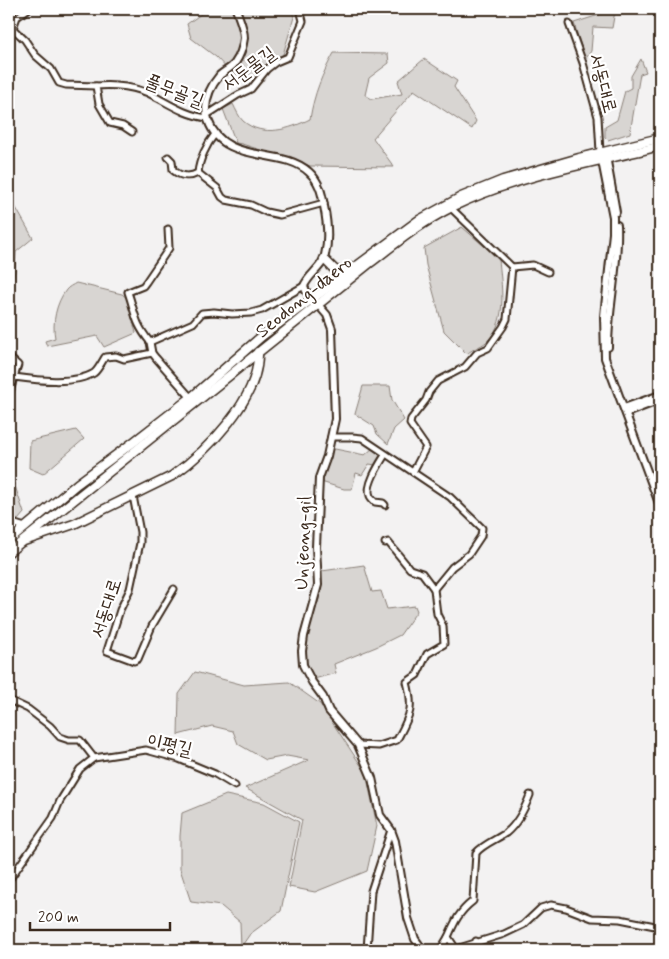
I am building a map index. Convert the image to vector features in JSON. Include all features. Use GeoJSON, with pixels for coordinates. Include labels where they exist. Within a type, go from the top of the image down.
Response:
{"type":"FeatureCollection","features":[{"type":"Feature","properties":{"kind":"main road","name":"Seodong-daero"},"geometry":{"type":"LineString","coordinates":[[9,552],[169,422],[262,336],[315,302],[411,233],[451,208],[499,188],[660,138]]}},
{"type":"Feature","properties":{"kind":"main road","name":"Seodong-daero"},"geometry":{"type":"LineString","coordinates":[[9,541],[77,484],[258,352],[355,266],[419,220],[461,197],[503,180],[604,156],[660,146]]}},
{"type":"Feature","properties":{"kind":"main road"},"geometry":{"type":"LineString","coordinates":[[324,259],[335,270],[355,266]]}},
{"type":"Feature","properties":{"kind":"main road"},"geometry":{"type":"LineString","coordinates":[[20,543],[74,524],[172,476],[217,438],[232,418],[249,390],[256,371],[258,352]]}},
{"type":"Feature","properties":{"kind":"street"},"geometry":{"type":"LineString","coordinates":[[11,26],[17,17],[28,9]]}},
{"type":"Feature","properties":{"kind":"street"},"geometry":{"type":"LineString","coordinates":[[60,9],[74,9]]}},
{"type":"Feature","properties":{"kind":"street","name":"서둔물길"},"geometry":{"type":"LineString","coordinates":[[207,116],[207,98],[213,84],[221,74],[235,63],[242,50],[244,37],[236,9]]}},
{"type":"Feature","properties":{"kind":"street","name":"서둔물길"},"geometry":{"type":"LineString","coordinates":[[207,116],[250,89],[267,69],[276,62],[288,57],[303,21],[300,9]]}},
{"type":"Feature","properties":{"kind":"street","name":"서동대로"},"geometry":{"type":"LineString","coordinates":[[569,24],[583,63],[598,117],[604,156]]}},
{"type":"Feature","properties":{"kind":"street","name":"풀무골길"},"geometry":{"type":"LineString","coordinates":[[11,26],[25,40],[35,55],[51,69],[59,83],[143,91],[180,111],[201,118],[207,116],[216,134],[230,146],[252,154],[288,161],[301,166],[313,177],[319,186],[324,203],[327,239],[324,259]]}},
{"type":"Feature","properties":{"kind":"street"},"geometry":{"type":"LineString","coordinates":[[96,86],[99,104],[110,123],[123,126],[132,132]]}},
{"type":"Feature","properties":{"kind":"street"},"geometry":{"type":"LineString","coordinates":[[198,173],[198,165],[216,134]]}},
{"type":"Feature","properties":{"kind":"street"},"geometry":{"type":"LineString","coordinates":[[604,156],[613,217],[608,316],[609,357],[660,506]]}},
{"type":"Feature","properties":{"kind":"street"},"geometry":{"type":"LineString","coordinates":[[168,157],[172,161],[173,170],[178,174],[188,177],[198,173]]}},
{"type":"Feature","properties":{"kind":"street"},"geometry":{"type":"LineString","coordinates":[[198,173],[217,188],[226,200],[252,205],[266,212],[280,215],[324,203]]}},
{"type":"Feature","properties":{"kind":"street"},"geometry":{"type":"LineString","coordinates":[[451,208],[512,267],[533,265],[548,272]]}},
{"type":"Feature","properties":{"kind":"street"},"geometry":{"type":"LineString","coordinates":[[168,229],[169,248],[143,286],[128,292],[134,308],[135,319],[150,342],[152,353],[193,400]]}},
{"type":"Feature","properties":{"kind":"street"},"geometry":{"type":"LineString","coordinates":[[150,342],[193,323],[202,313],[232,314],[251,313],[262,310],[304,286],[324,259]]}},
{"type":"Feature","properties":{"kind":"street"},"geometry":{"type":"LineString","coordinates":[[414,472],[426,447],[410,424],[411,419],[438,382],[465,368],[477,353],[493,344],[507,319],[512,267]]}},
{"type":"Feature","properties":{"kind":"street"},"geometry":{"type":"LineString","coordinates":[[304,286],[315,302]]}},
{"type":"Feature","properties":{"kind":"street","name":"Unjeong-gil"},"geometry":{"type":"LineString","coordinates":[[315,302],[327,316],[332,329],[335,419],[319,478],[316,529],[318,585],[304,636],[303,665],[323,697],[329,711],[358,745],[372,778],[380,815],[391,830],[395,841],[408,918],[415,939],[423,950]]}},
{"type":"Feature","properties":{"kind":"street"},"geometry":{"type":"LineString","coordinates":[[14,377],[38,380],[67,380],[84,377],[96,372],[105,357],[116,356],[124,359],[152,353]]}},
{"type":"Feature","properties":{"kind":"street"},"geometry":{"type":"LineString","coordinates":[[9,357],[18,365],[9,396]]}},
{"type":"Feature","properties":{"kind":"street"},"geometry":{"type":"LineString","coordinates":[[627,410],[660,395]]}},
{"type":"Feature","properties":{"kind":"street"},"geometry":{"type":"LineString","coordinates":[[627,410],[660,400]]}},
{"type":"Feature","properties":{"kind":"street"},"geometry":{"type":"LineString","coordinates":[[627,410],[660,496]]}},
{"type":"Feature","properties":{"kind":"street"},"geometry":{"type":"LineString","coordinates":[[331,437],[362,438],[450,497],[482,528],[481,536],[470,554],[452,567],[434,589]]}},
{"type":"Feature","properties":{"kind":"street"},"geometry":{"type":"LineString","coordinates":[[385,454],[374,475],[369,490],[370,496],[375,502],[386,505]]}},
{"type":"Feature","properties":{"kind":"street","name":"서동대로"},"geometry":{"type":"LineString","coordinates":[[133,496],[140,532],[140,543],[130,589],[120,610],[107,651],[134,661],[138,659],[152,626],[174,589]]}},
{"type":"Feature","properties":{"kind":"street"},"geometry":{"type":"LineString","coordinates":[[9,522],[25,527]]}},
{"type":"Feature","properties":{"kind":"street"},"geometry":{"type":"LineString","coordinates":[[358,745],[380,746],[396,740],[410,713],[411,703],[407,682],[417,675],[427,654],[444,644],[443,626],[437,614],[434,589],[422,573],[410,570],[392,545],[388,542],[385,543]]}},
{"type":"Feature","properties":{"kind":"street"},"geometry":{"type":"LineString","coordinates":[[9,700],[28,709],[50,726],[60,737],[69,740],[80,740],[94,758],[80,769],[60,801],[53,818],[9,880]]}},
{"type":"Feature","properties":{"kind":"street","name":"이평길"},"geometry":{"type":"LineString","coordinates":[[94,758],[146,750],[179,759],[216,774],[235,786]]}},
{"type":"Feature","properties":{"kind":"street"},"geometry":{"type":"LineString","coordinates":[[440,950],[461,912],[473,901],[476,853],[479,849],[488,846],[491,840],[505,833],[512,826],[526,806],[530,795]]}},
{"type":"Feature","properties":{"kind":"street"},"geometry":{"type":"LineString","coordinates":[[367,950],[371,891],[391,830]]}},
{"type":"Feature","properties":{"kind":"street"},"geometry":{"type":"LineString","coordinates":[[448,937],[456,949],[476,941],[504,934],[524,925],[541,908],[551,905],[566,908],[592,918],[620,919],[660,927]]}},
{"type":"Feature","properties":{"kind":"street"},"geometry":{"type":"LineString","coordinates":[[476,941],[478,950]]}},
{"type":"Feature","properties":{"kind":"shaded area"},"geometry":{"type":"Polygon","coordinates":[[[208,9],[291,9],[294,17],[282,58],[255,81],[230,72],[216,57],[191,38],[187,24],[208,9]]]}},
{"type":"Feature","properties":{"kind":"shaded area"},"geometry":{"type":"Polygon","coordinates":[[[615,11],[612,28],[593,27],[591,51],[585,60],[574,23],[615,11]]]}},
{"type":"Feature","properties":{"kind":"shaded area"},"geometry":{"type":"Polygon","coordinates":[[[334,53],[388,54],[389,63],[369,78],[365,95],[372,99],[402,94],[398,81],[424,59],[457,81],[454,87],[476,121],[472,129],[414,90],[373,138],[394,167],[310,166],[236,143],[223,109],[233,104],[243,121],[259,129],[285,129],[310,119],[319,85],[334,53]]]}},
{"type":"Feature","properties":{"kind":"shaded area"},"geometry":{"type":"Polygon","coordinates":[[[641,59],[646,72],[640,74],[630,133],[608,140],[605,137],[605,127],[617,120],[625,91],[631,88],[631,76],[641,59]]]}},
{"type":"Feature","properties":{"kind":"shaded area"},"geometry":{"type":"Polygon","coordinates":[[[9,198],[33,238],[16,252],[15,271],[9,300],[9,198]]]}},
{"type":"Feature","properties":{"kind":"shaded area"},"geometry":{"type":"Polygon","coordinates":[[[462,227],[499,259],[502,290],[501,311],[495,331],[487,341],[467,354],[444,331],[426,265],[424,248],[462,227]]]}},
{"type":"Feature","properties":{"kind":"shaded area"},"geometry":{"type":"Polygon","coordinates":[[[76,283],[122,294],[127,298],[136,333],[104,347],[97,336],[47,346],[45,341],[55,338],[57,307],[67,289],[76,283]]]}},
{"type":"Feature","properties":{"kind":"shaded area"},"geometry":{"type":"Polygon","coordinates":[[[363,386],[390,386],[392,400],[404,420],[394,429],[388,444],[377,434],[374,426],[355,414],[363,386]]]}},
{"type":"Feature","properties":{"kind":"shaded area"},"geometry":{"type":"Polygon","coordinates":[[[76,430],[84,439],[43,474],[29,468],[30,441],[76,430]]]}},
{"type":"Feature","properties":{"kind":"shaded area"},"geometry":{"type":"Polygon","coordinates":[[[325,447],[365,455],[373,448],[383,455],[376,465],[369,464],[362,475],[356,473],[352,489],[344,489],[321,482],[325,447]]]}},
{"type":"Feature","properties":{"kind":"shaded area"},"geometry":{"type":"Polygon","coordinates":[[[9,468],[24,513],[18,520],[9,518],[9,468]]]}},
{"type":"Feature","properties":{"kind":"shaded area"},"geometry":{"type":"Polygon","coordinates":[[[364,565],[372,592],[381,591],[387,609],[415,606],[417,611],[400,635],[334,664],[336,673],[314,679],[307,665],[304,651],[321,593],[322,571],[364,565]]]}},
{"type":"Feature","properties":{"kind":"shaded area"},"geometry":{"type":"Polygon","coordinates":[[[195,672],[244,685],[289,682],[320,704],[366,773],[377,826],[367,871],[315,892],[289,887],[302,820],[245,788],[309,760],[287,756],[266,760],[238,744],[233,731],[212,726],[178,735],[179,694],[195,672]]]}},
{"type":"Feature","properties":{"kind":"shaded area"},"geometry":{"type":"Polygon","coordinates":[[[226,795],[264,803],[299,822],[281,911],[250,934],[241,947],[240,922],[221,906],[191,902],[180,869],[182,813],[226,795]]]}}]}
